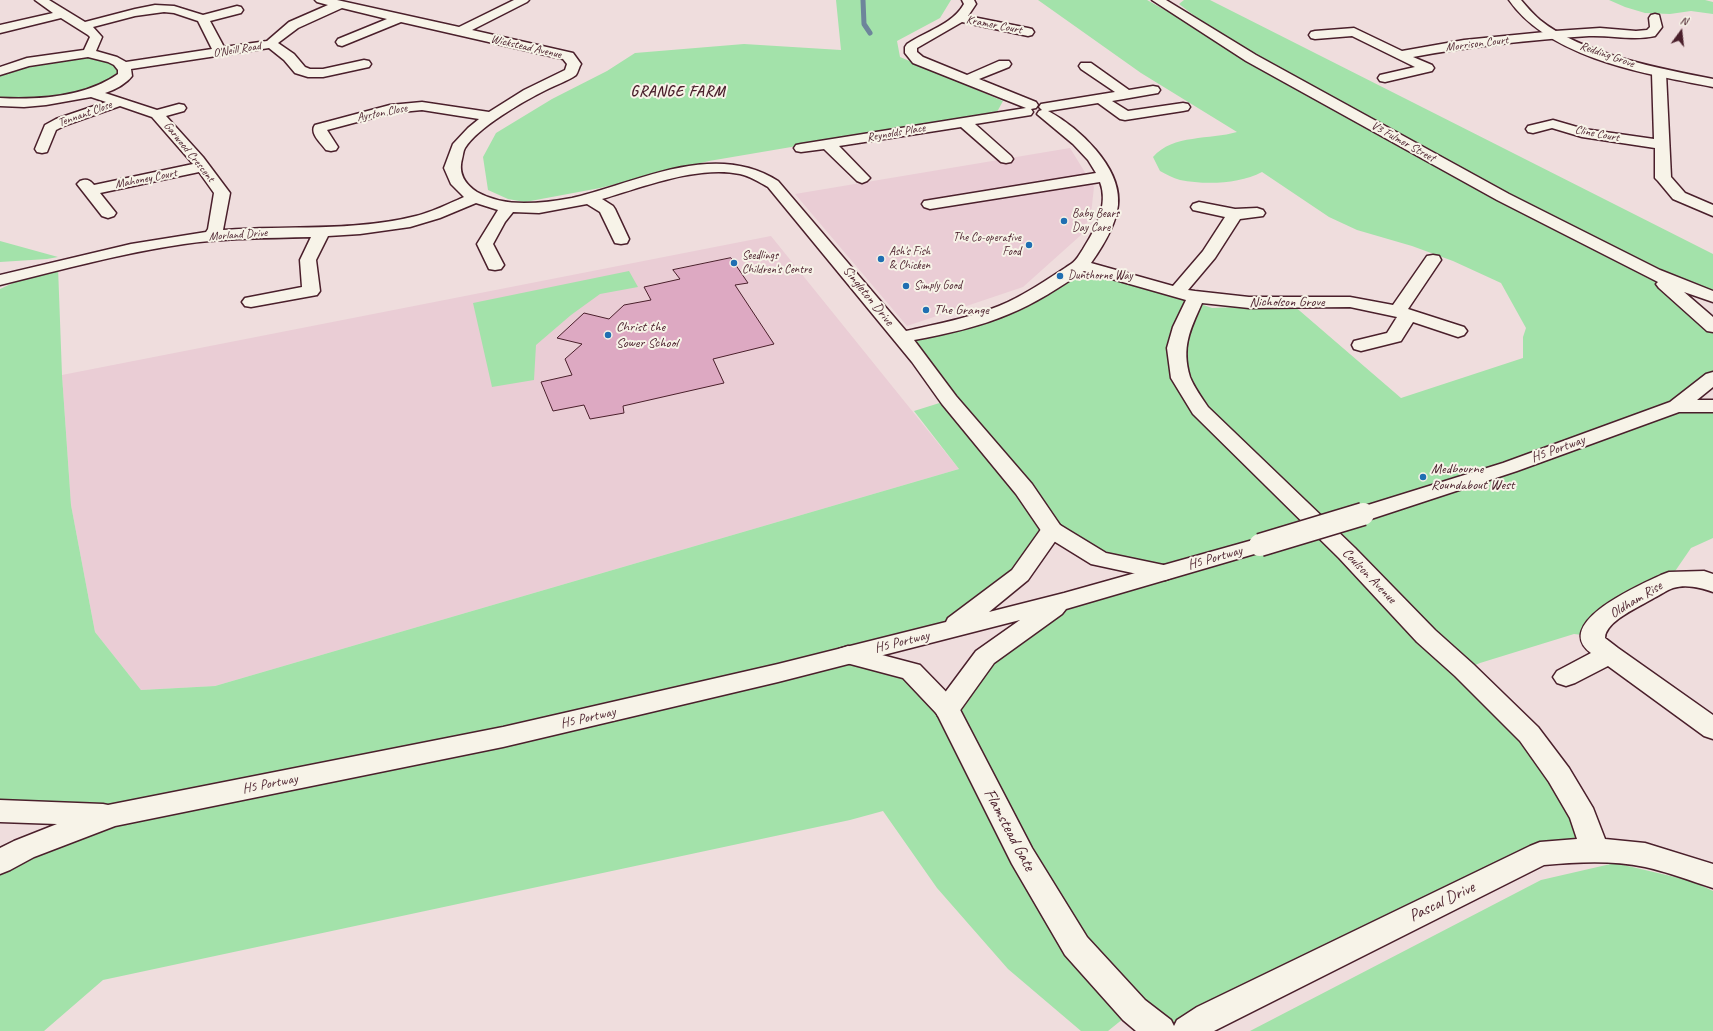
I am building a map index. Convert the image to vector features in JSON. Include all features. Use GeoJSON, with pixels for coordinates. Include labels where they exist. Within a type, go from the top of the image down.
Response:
{"type":"FeatureCollection","features":[{"type":"Feature","properties":{"kind":"street"},"geometry":{"type":"LineString","coordinates":[[41,0],[62,14],[85,26],[96,37],[88,54]]}},
{"type":"Feature","properties":{"kind":"street","name":"Wickstead Avenue"},"geometry":{"type":"LineString","coordinates":[[321,0],[568,56],[574,64],[570,72],[529,93],[491,117],[472,131],[458,147],[452,168],[459,184],[475,198]]}},
{"type":"Feature","properties":{"kind":"street"},"geometry":{"type":"LineString","coordinates":[[459,32],[523,0]]}},
{"type":"Feature","properties":{"kind":"street"},"geometry":{"type":"LineString","coordinates":[[968,0],[970,4],[966,12],[959,18],[949,26],[917,42],[911,47],[911,52],[918,60],[968,78],[1029,108],[1034,114],[1045,110],[1153,90]]}},
{"type":"Feature","properties":{"kind":"street","name":"V3 Fulmer Street"},"geometry":{"type":"LineString","coordinates":[[1158,0],[1251,58],[1503,196],[1654,274],[1713,297]]}},
{"type":"Feature","properties":{"kind":"street","name":"Redding Grove"},"geometry":{"type":"LineString","coordinates":[[1515,0],[1540,26],[1555,35],[1592,52],[1659,73],[1713,83]]}},
{"type":"Feature","properties":{"kind":"street","name":"O'Neill Road"},"geometry":{"type":"LineString","coordinates":[[125,66],[271,44],[282,32],[295,24],[339,5]]}},
{"type":"Feature","properties":{"kind":"street"},"geometry":{"type":"LineString","coordinates":[[85,26],[149,10],[164,8],[175,9],[203,19],[237,10]]}},
{"type":"Feature","properties":{"kind":"street"},"geometry":{"type":"LineString","coordinates":[[0,29],[62,14]]}},
{"type":"Feature","properties":{"kind":"street"},"geometry":{"type":"LineString","coordinates":[[342,42],[399,18]]}},
{"type":"Feature","properties":{"kind":"street","name":"Kramer Court"},"geometry":{"type":"LineString","coordinates":[[959,18],[1028,32]]}},
{"type":"Feature","properties":{"kind":"street","name":"Morrison Court"},"geometry":{"type":"LineString","coordinates":[[1400,55],[1464,44],[1555,35],[1600,32],[1636,35],[1651,33],[1656,27],[1655,18]]}},
{"type":"Feature","properties":{"kind":"street"},"geometry":{"type":"LineString","coordinates":[[203,19],[220,52]]}},
{"type":"Feature","properties":{"kind":"street"},"geometry":{"type":"LineString","coordinates":[[1315,35],[1354,32],[1427,68],[1385,78]]}},
{"type":"Feature","properties":{"kind":"street"},"geometry":{"type":"LineString","coordinates":[[271,44],[289,57],[300,70],[308,73],[323,73],[364,64]]}},
{"type":"Feature","properties":{"kind":"street"},"geometry":{"type":"LineString","coordinates":[[0,71],[41,59],[88,54],[110,58],[125,66]]}},
{"type":"Feature","properties":{"kind":"street"},"geometry":{"type":"LineString","coordinates":[[968,78],[1004,64]]}},
{"type":"Feature","properties":{"kind":"street","name":"Garwood Crescent"},"geometry":{"type":"LineString","coordinates":[[0,102],[18,104],[42,102],[92,93],[109,87],[125,76],[125,66]]}},
{"type":"Feature","properties":{"kind":"street"},"geometry":{"type":"LineString","coordinates":[[1086,66],[1128,95]]}},
{"type":"Feature","properties":{"kind":"street"},"geometry":{"type":"LineString","coordinates":[[1659,73],[1663,178],[1679,196],[1713,211]]}},
{"type":"Feature","properties":{"kind":"street","name":"Garwood Crescent"},"geometry":{"type":"LineString","coordinates":[[92,93],[157,114],[193,154],[222,193],[216,229],[211,236]]}},
{"type":"Feature","properties":{"kind":"street"},"geometry":{"type":"LineString","coordinates":[[1101,99],[1129,119],[1183,106]]}},
{"type":"Feature","properties":{"kind":"street","name":"Tennant Close"},"geometry":{"type":"LineString","coordinates":[[42,149],[50,128],[61,122],[119,102]]}},
{"type":"Feature","properties":{"kind":"street","name":"Ayrton Close"},"geometry":{"type":"LineString","coordinates":[[331,147],[320,132],[320,128],[390,109],[422,106],[491,117]]}},
{"type":"Feature","properties":{"kind":"street","name":"Garwood Crescent"},"geometry":{"type":"LineString","coordinates":[[157,114],[179,108]]}},
{"type":"Feature","properties":{"kind":"street","name":"Reynolds Place"},"geometry":{"type":"LineString","coordinates":[[801,148],[829,145],[964,122],[1029,108]]}},
{"type":"Feature","properties":{"kind":"street"},"geometry":{"type":"LineString","coordinates":[[902,338],[973,321],[1004,310],[1027,299],[1081,266],[1104,229],[1110,210],[1111,195],[1106,176],[1096,160],[1078,139],[1045,110]]}},
{"type":"Feature","properties":{"kind":"street"},"geometry":{"type":"LineString","coordinates":[[964,122],[1006,159]]}},
{"type":"Feature","properties":{"kind":"street","name":"Cline Court"},"geometry":{"type":"LineString","coordinates":[[1533,128],[1553,124],[1582,133],[1662,146]]}},
{"type":"Feature","properties":{"kind":"street"},"geometry":{"type":"LineString","coordinates":[[829,145],[862,178]]}},
{"type":"Feature","properties":{"kind":"street","name":"Mahoney Court"},"geometry":{"type":"LineString","coordinates":[[108,213],[88,187],[202,168]]}},
{"type":"Feature","properties":{"kind":"street","name":"Singleton Drive"},"geometry":{"type":"LineString","coordinates":[[475,198],[489,204],[542,209],[590,200],[644,182],[695,171],[728,168],[754,172],[773,184],[902,338],[949,400],[1024,489],[1052,530],[1099,559],[1165,572]]}},
{"type":"Feature","properties":{"kind":"street"},"geometry":{"type":"LineString","coordinates":[[930,204],[1106,176]]}},
{"type":"Feature","properties":{"kind":"street","name":"Morland Drive"},"geometry":{"type":"LineString","coordinates":[[0,280],[156,244],[211,236],[369,229],[411,222],[453,208],[475,198]]}},
{"type":"Feature","properties":{"kind":"street"},"geometry":{"type":"LineString","coordinates":[[590,200],[607,209],[621,239]]}},
{"type":"Feature","properties":{"kind":"street"},"geometry":{"type":"LineString","coordinates":[[495,265],[485,244],[498,221],[509,207]]}},
{"type":"Feature","properties":{"kind":"street"},"geometry":{"type":"LineString","coordinates":[[1199,207],[1235,214],[1256,213]]}},
{"type":"Feature","properties":{"kind":"street"},"geometry":{"type":"LineString","coordinates":[[1186,294],[1209,254],[1235,214]]}},
{"type":"Feature","properties":{"kind":"street"},"geometry":{"type":"LineString","coordinates":[[251,302],[311,291],[308,260],[322,231]]}},
{"type":"Feature","properties":{"kind":"street"},"geometry":{"type":"LineString","coordinates":[[1361,345],[1394,337],[1403,314],[1433,260]]}},
{"type":"Feature","properties":{"kind":"street","name":"Nicholson Grove"},"geometry":{"type":"LineString","coordinates":[[1081,266],[1186,294],[1235,302],[1351,302],[1403,314],[1458,331]]}},
{"type":"Feature","properties":{"kind":"street","name":"V3 Fulmer Street"},"geometry":{"type":"LineString","coordinates":[[1654,274],[1713,327]]}},
{"type":"Feature","properties":{"kind":"street","name":"Coulson Avenue"},"geometry":{"type":"LineString","coordinates":[[1186,294],[1182,327],[1176,348],[1181,378],[1200,410],[1338,543],[1426,636],[1464,670],[1529,734],[1559,775],[1582,816],[1595,850]]}},
{"type":"Feature","properties":{"kind":"street","name":"H5 Portway"},"geometry":{"type":"LineString","coordinates":[[0,862],[24,849],[112,815],[503,737],[778,673],[1064,601],[1260,545],[1510,467],[1677,406],[1713,378]]}},
{"type":"Feature","properties":{"kind":"street","name":"H5 Portway"},"geometry":{"type":"LineString","coordinates":[[1677,406],[1713,406]]}},
{"type":"Feature","properties":{"kind":"street"},"geometry":{"type":"LineString","coordinates":[[950,630],[1020,575],[1052,530]]}},
{"type":"Feature","properties":{"kind":"street","name":"Oldham Rise"},"geometry":{"type":"LineString","coordinates":[[1713,584],[1704,579],[1669,580],[1612,611],[1596,626],[1592,636],[1594,642],[1609,654],[1713,729]]}},
{"type":"Feature","properties":{"kind":"street"},"geometry":{"type":"LineString","coordinates":[[947,710],[985,657],[1064,601]]}},
{"type":"Feature","properties":{"kind":"street"},"geometry":{"type":"LineString","coordinates":[[1566,677],[1609,654]]}},
{"type":"Feature","properties":{"kind":"street","name":"Flamstead Gate"},"geometry":{"type":"LineString","coordinates":[[848,655],[911,671],[947,710],[1022,856],[1076,946],[1134,1010],[1160,1031]]}},
{"type":"Feature","properties":{"kind":"street","name":"H5 Portway"},"geometry":{"type":"LineString","coordinates":[[0,811],[112,815]]}},
{"type":"Feature","properties":{"kind":"street","name":"Pascal Drive"},"geometry":{"type":"LineString","coordinates":[[1188,1031],[1208,1017],[1540,854],[1564,851],[1595,850],[1645,856],[1713,876]]}},
{"type":"Feature","properties":{"kind":"shaded area"},"geometry":{"type":"Polygon","coordinates":[[[1070,148],[1094,187],[1091,214],[1081,235],[1023,287],[907,326],[795,194],[1070,148]]]}},
{"type":"Feature","properties":{"kind":"shaded area"},"geometry":{"type":"Polygon","coordinates":[[[771,236],[959,469],[215,686],[141,690],[95,632],[71,505],[62,375],[771,236]]]}},
{"type":"Feature","properties":{"kind":"green space"},"geometry":{"type":"Polygon","coordinates":[[[836,0],[951,0],[940,18],[897,41],[900,57],[1003,101],[997,112],[709,161],[600,188],[525,202],[508,199],[488,190],[483,157],[496,133],[552,99],[607,71],[635,53],[744,44],[841,50],[836,0]]]}},
{"type":"Feature","properties":{"kind":"green space"},"geometry":{"type":"Polygon","coordinates":[[[1038,0],[1147,0],[1247,56],[1179,4],[1184,0],[1210,0],[1713,254],[1713,297],[1655,275],[1713,327],[1713,378],[1677,405],[1713,406],[1713,538],[1691,548],[1669,580],[1592,636],[1574,634],[1480,663],[1464,670],[1529,734],[1595,850],[1564,851],[1208,1017],[1160,1031],[1134,1010],[1108,1031],[1081,1031],[1008,969],[937,888],[883,811],[850,820],[103,980],[44,1031],[0,1031],[0,862],[111,816],[0,811],[0,289],[37,272],[58,267],[62,375],[71,505],[95,632],[141,690],[215,686],[959,469],[914,411],[949,400],[902,337],[973,321],[1081,265],[1114,274],[1212,308],[1293,305],[1401,398],[1523,358],[1523,337],[1526,328],[1501,283],[1453,261],[1412,246],[1357,230],[1329,217],[1262,172],[1233,181],[1201,183],[1180,180],[1160,171],[1153,157],[1161,150],[1181,141],[1237,132],[1141,73],[1038,0]],[[1052,530],[1020,575],[950,630],[849,655],[911,671],[947,709],[985,657],[1064,601],[1163,572],[1099,559],[1052,530]]]}},
{"type":"Feature","properties":{"kind":"green space"},"geometry":{"type":"Polygon","coordinates":[[[1609,0],[1705,0],[1713,2],[1713,14],[1691,11],[1670,14],[1645,13],[1609,0]]]}},
{"type":"Feature","properties":{"kind":"green space"},"geometry":{"type":"Polygon","coordinates":[[[89,57],[115,63],[119,71],[115,78],[66,97],[0,98],[0,76],[9,71],[31,64],[67,58],[89,57]]]}},
{"type":"Feature","properties":{"kind":"green space"},"geometry":{"type":"Polygon","coordinates":[[[0,241],[58,257],[0,262],[0,241]]]}},
{"type":"Feature","properties":{"kind":"green space"},"geometry":{"type":"Polygon","coordinates":[[[629,271],[638,287],[600,294],[571,315],[536,345],[534,380],[492,387],[473,303],[629,271]]]}},
{"type":"Feature","properties":{"kind":"green space"},"geometry":{"type":"Polygon","coordinates":[[[1615,863],[1692,881],[1713,891],[1713,1031],[1250,1031],[1541,880],[1615,863]]]}},
{"type":"Feature","properties":{"kind":"building","name":"Christ the Sower School"},"geometry":{"type":"Polygon","coordinates":[[[731,258],[748,283],[735,285],[774,344],[713,359],[724,383],[623,406],[624,413],[590,419],[584,405],[553,411],[541,382],[572,375],[565,359],[582,344],[557,338],[584,313],[609,319],[624,305],[651,300],[644,287],[680,279],[673,270],[731,258]]]}},
{"type":"Feature","properties":{"kind":"waterway"},"geometry":{"type":"LineString","coordinates":[[863,0],[864,24],[870,33]]}},
{"type":"Feature","properties":{"kind":"place","name":"Baby Bears Day Care"},"geometry":{"type":"Point","coordinates":[1064,221]}},
{"type":"Feature","properties":{"kind":"place","name":"The Co-operative Food"},"geometry":{"type":"Point","coordinates":[1029,245]}},
{"type":"Feature","properties":{"kind":"place","name":"Ash's Fish & Chicken"},"geometry":{"type":"Point","coordinates":[881,259]}},
{"type":"Feature","properties":{"kind":"place","name":"Seedlings Children's Centre"},"geometry":{"type":"Point","coordinates":[734,263]}},
{"type":"Feature","properties":{"kind":"place","name":"Dunthorne Way"},"geometry":{"type":"Point","coordinates":[1060,276]}},
{"type":"Feature","properties":{"kind":"place","name":"Simply Good"},"geometry":{"type":"Point","coordinates":[906,286]}},
{"type":"Feature","properties":{"kind":"place","name":"The Grange"},"geometry":{"type":"Point","coordinates":[926,310]}},
{"type":"Feature","properties":{"kind":"place","name":"Christ the Sower School"},"geometry":{"type":"Point","coordinates":[608,335]}},
{"type":"Feature","properties":{"kind":"place","name":"Medbourne Roundabout West"},"geometry":{"type":"Point","coordinates":[1423,477]}},
{"type":"Feature","properties":{"kind":"district","name":"GRANGE FARM"},"geometry":{"type":"Point","coordinates":[678,92]}}]}
